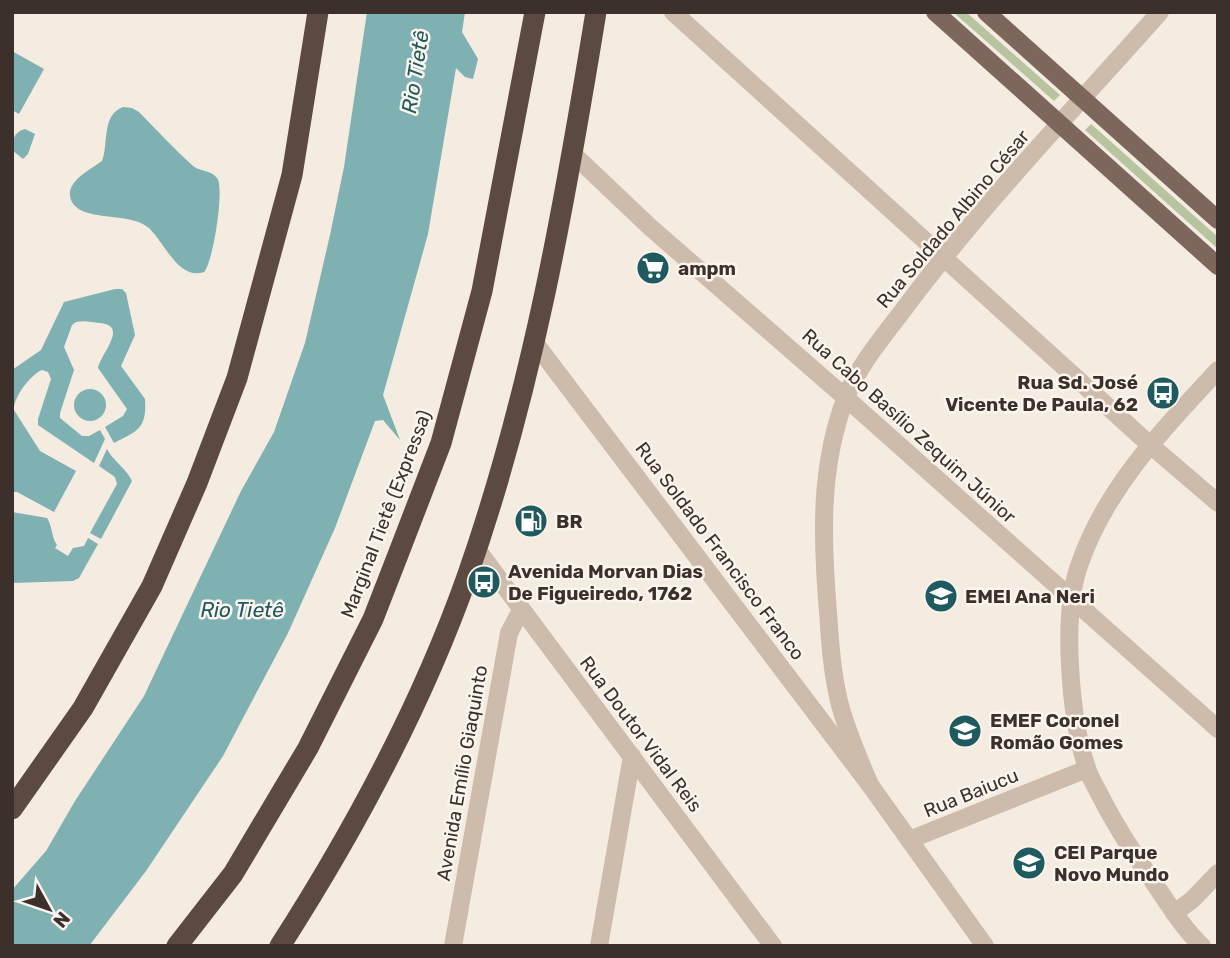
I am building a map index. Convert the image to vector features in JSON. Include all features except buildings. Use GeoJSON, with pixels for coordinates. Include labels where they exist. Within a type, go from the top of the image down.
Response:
{"type":"FeatureCollection","features":[{"type":"Feature","properties":{"kind":"highway"},"geometry":{"type":"LineString","coordinates":[[12,809],[83,708],[152,586],[197,483],[237,378],[292,175],[317,12]]}},
{"type":"Feature","properties":{"kind":"highway","name":"Marginal Tietê (Expressa)"},"geometry":{"type":"LineString","coordinates":[[177,946],[233,874],[308,748],[373,619],[441,443],[482,291],[535,12]]}},
{"type":"Feature","properties":{"kind":"highway"},"geometry":{"type":"LineString","coordinates":[[280,946],[313,896],[375,784],[415,703],[468,574],[535,343],[559,233],[596,12]]}},
{"type":"Feature","properties":{"kind":"highway"},"geometry":{"type":"LineString","coordinates":[[12,789],[43,768]]}},
{"type":"Feature","properties":{"kind":"main road"},"geometry":{"type":"LineString","coordinates":[[935,12],[1218,266]]}},
{"type":"Feature","properties":{"kind":"main road"},"geometry":{"type":"LineString","coordinates":[[986,12],[1218,220]]}},
{"type":"Feature","properties":{"kind":"street"},"geometry":{"type":"LineString","coordinates":[[673,12],[1149,444],[1218,503]]}},
{"type":"Feature","properties":{"kind":"street","name":"Rua Soldado Albino César"},"geometry":{"type":"LineString","coordinates":[[870,786],[839,702],[824,563],[825,488],[830,451],[846,398],[856,377],[885,335],[944,257],[1160,12]]}},
{"type":"Feature","properties":{"kind":"street","name":"Rua Cabo Basílio Zequim Júnior"},"geometry":{"type":"LineString","coordinates":[[573,154],[650,227],[1218,729]]}},
{"type":"Feature","properties":{"kind":"street","name":"Rua Soldado Francisco Franco"},"geometry":{"type":"LineString","coordinates":[[535,343],[870,786]]}},
{"type":"Feature","properties":{"kind":"street"},"geometry":{"type":"LineString","coordinates":[[1202,946],[1174,913],[1116,827],[1087,769],[1074,708],[1070,661],[1072,600],[1079,564],[1107,504],[1149,444],[1218,370]]}},
{"type":"Feature","properties":{"kind":"street","name":"Rua Doutor Vidal Reis"},"geometry":{"type":"LineString","coordinates":[[476,548],[773,946]]}},
{"type":"Feature","properties":{"kind":"street","name":"Avenida Emílio Giaquinto"},"geometry":{"type":"LineString","coordinates":[[453,946],[509,633],[521,610]]}},
{"type":"Feature","properties":{"kind":"street"},"geometry":{"type":"LineString","coordinates":[[599,946],[632,756]]}},
{"type":"Feature","properties":{"kind":"street","name":"Rua Baiucu"},"geometry":{"type":"LineString","coordinates":[[909,840],[1087,769]]}},
{"type":"Feature","properties":{"kind":"street"},"geometry":{"type":"LineString","coordinates":[[870,786],[985,946]]}},
{"type":"Feature","properties":{"kind":"street"},"geometry":{"type":"LineString","coordinates":[[1174,913],[1192,900],[1218,873]]}},
{"type":"Feature","properties":{"kind":"green space"},"geometry":{"type":"Polygon","coordinates":[[[953,12],[966,12],[1060,95],[1054,101],[953,12]]]}},
{"type":"Feature","properties":{"kind":"green space"},"geometry":{"type":"Polygon","coordinates":[[[1091,124],[1218,237],[1218,249],[1085,130],[1091,124]]]}},
{"type":"Feature","properties":{"kind":"water","name":"Rio Tietê"},"geometry":{"type":"Polygon","coordinates":[[[367,12],[465,12],[462,32],[478,59],[473,79],[465,77],[456,68],[428,234],[383,395],[400,440],[383,420],[375,421],[335,528],[288,633],[223,756],[146,871],[89,946],[12,946],[12,890],[46,851],[75,801],[144,696],[241,491],[274,432],[305,343],[330,235],[344,167],[367,12]]]}},
{"type":"Feature","properties":{"kind":"water"},"geometry":{"type":"Polygon","coordinates":[[[12,51],[44,69],[19,114],[12,110],[12,51]]]}},
{"type":"Feature","properties":{"kind":"water"},"geometry":{"type":"Polygon","coordinates":[[[123,107],[139,112],[193,166],[217,178],[220,195],[217,225],[211,255],[204,272],[187,271],[180,266],[155,234],[141,223],[84,212],[71,200],[71,188],[75,182],[102,161],[111,116],[123,107]]]}},
{"type":"Feature","properties":{"kind":"water"},"geometry":{"type":"Polygon","coordinates":[[[25,129],[35,134],[28,154],[23,159],[12,150],[12,146],[16,134],[25,129]]]}},
{"type":"Feature","properties":{"kind":"water"},"geometry":{"type":"Polygon","coordinates":[[[122,289],[126,293],[135,335],[121,366],[145,399],[144,417],[139,428],[114,443],[105,427],[123,416],[127,409],[98,368],[113,335],[108,325],[100,323],[82,321],[72,325],[64,347],[74,370],[60,413],[60,418],[82,436],[89,436],[100,430],[105,439],[94,463],[38,425],[51,379],[48,372],[42,370],[32,377],[19,393],[14,405],[14,410],[40,451],[76,471],[54,512],[17,492],[12,492],[12,370],[41,350],[64,302],[122,289]]]}},
{"type":"Feature","properties":{"kind":"water"},"geometry":{"type":"Polygon","coordinates":[[[90,389],[102,393],[106,405],[102,417],[90,421],[78,417],[74,405],[78,393],[90,389]]]}},
{"type":"Feature","properties":{"kind":"water"},"geometry":{"type":"Polygon","coordinates":[[[107,449],[132,481],[101,539],[90,533],[117,484],[115,477],[99,466],[107,449]]]}},
{"type":"Feature","properties":{"kind":"water"},"geometry":{"type":"Polygon","coordinates":[[[12,512],[47,518],[57,545],[55,548],[68,556],[73,548],[84,546],[88,538],[98,544],[79,578],[73,581],[12,583],[12,512]]]}},
{"type":"Feature","properties":{"kind":"place","name":"ampm"},"geometry":{"type":"Point","coordinates":[653,268]}},
{"type":"Feature","properties":{"kind":"place","name":"Rua Sd. José Vicente De Paula, 62"},"geometry":{"type":"Point","coordinates":[1163,393]}},
{"type":"Feature","properties":{"kind":"place","name":"BR"},"geometry":{"type":"Point","coordinates":[531,521]}},
{"type":"Feature","properties":{"kind":"place","name":"Avenida Morvan Dias De Figueiredo, 1762"},"geometry":{"type":"Point","coordinates":[484,582]}},
{"type":"Feature","properties":{"kind":"place","name":"EMEI Ana Neri"},"geometry":{"type":"Point","coordinates":[941,596]}},
{"type":"Feature","properties":{"kind":"place","name":"EMEF Coronel Romão Gomes"},"geometry":{"type":"Point","coordinates":[965,731]}},
{"type":"Feature","properties":{"kind":"place","name":"CEI Parque Novo Mundo"},"geometry":{"type":"Point","coordinates":[1029,863]}}]}
